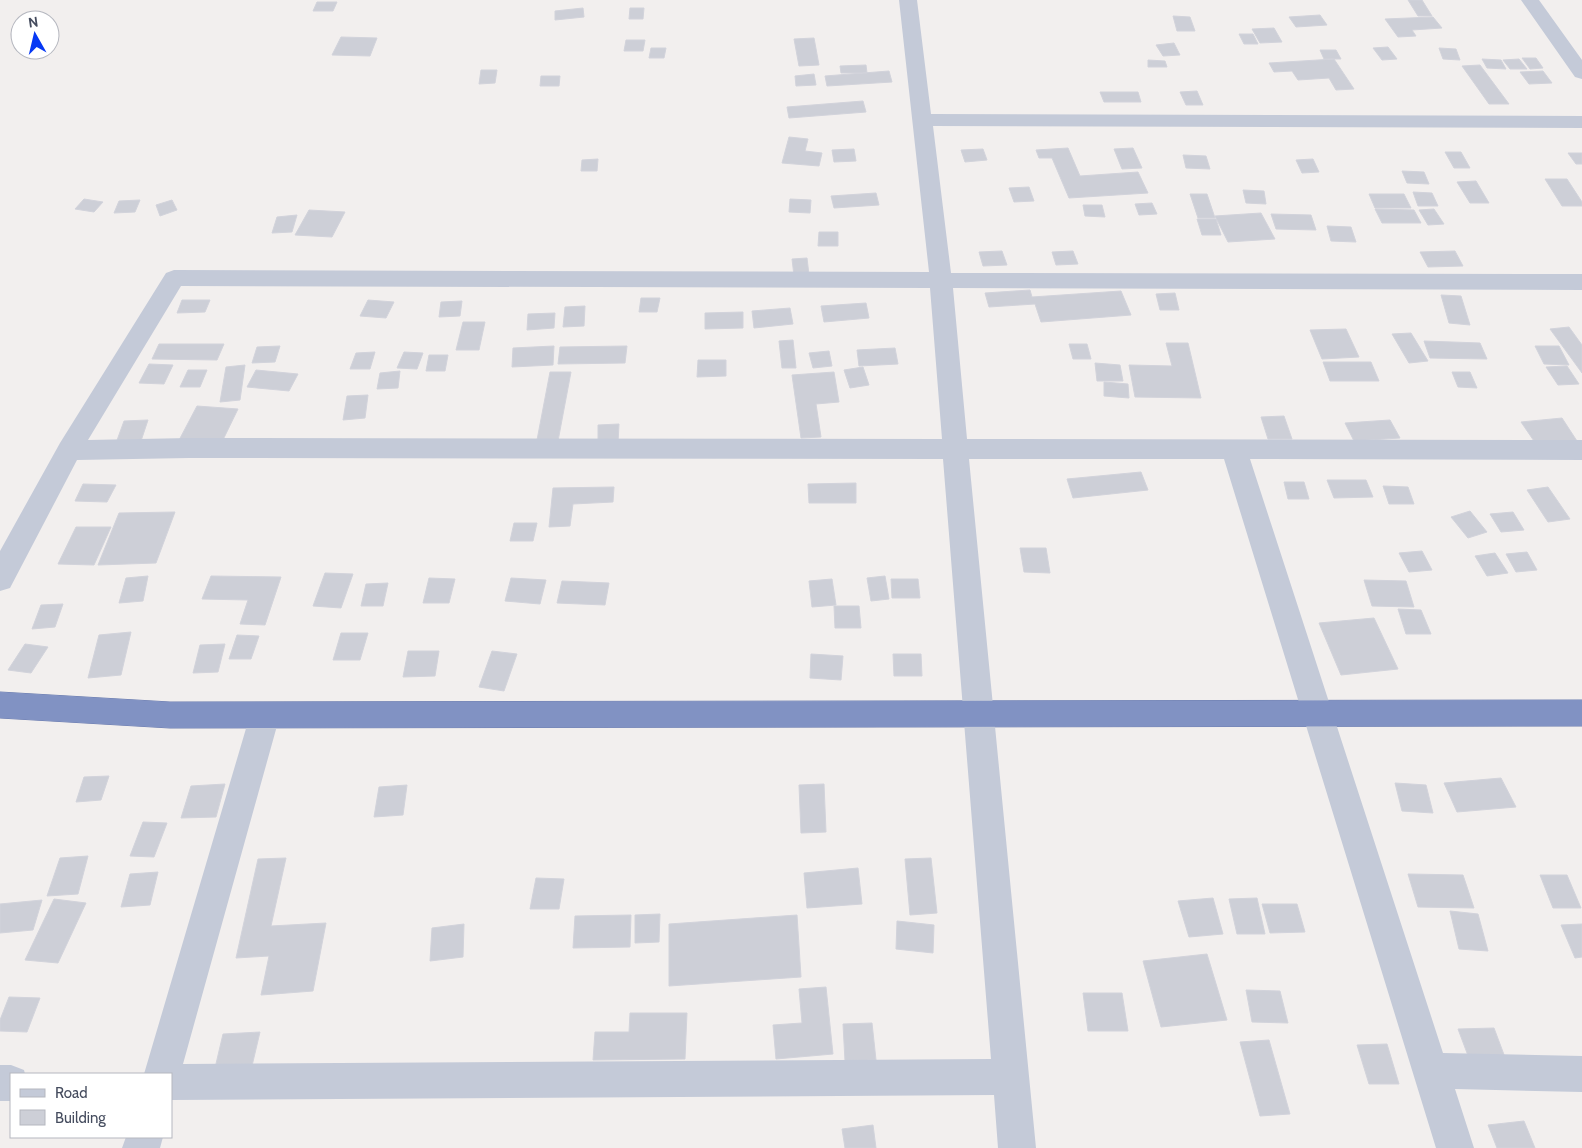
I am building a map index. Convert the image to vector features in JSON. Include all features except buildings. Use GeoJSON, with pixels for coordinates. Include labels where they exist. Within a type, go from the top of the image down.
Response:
{"type":"FeatureCollection","features":[{"type":"Feature","properties":{"kind":"highway"},"geometry":{"type":"LineString","coordinates":[[0,705],[170,715],[1582,713]]}},
{"type":"Feature","properties":{"kind":"street"},"geometry":{"type":"LineString","coordinates":[[908,0],[941,280],[977,714],[1017,1148]]}},
{"type":"Feature","properties":{"kind":"street"},"geometry":{"type":"LineString","coordinates":[[1530,0],[1582,73]]}},
{"type":"Feature","properties":{"kind":"street"},"geometry":{"type":"LineString","coordinates":[[922,120],[1582,122]]}},
{"type":"Feature","properties":{"kind":"street"},"geometry":{"type":"LineString","coordinates":[[0,580],[3,571],[69,450],[174,278],[1582,282]]}},
{"type":"Feature","properties":{"kind":"street"},"geometry":{"type":"LineString","coordinates":[[69,450],[189,448],[1582,450]]}},
{"type":"Feature","properties":{"kind":"street"},"geometry":{"type":"LineString","coordinates":[[1234,449],[1455,1148]]}},
{"type":"Feature","properties":{"kind":"street"},"geometry":{"type":"LineString","coordinates":[[162,1073],[265,715]]}},
{"type":"Feature","properties":{"kind":"street"},"geometry":{"type":"LineString","coordinates":[[1431,1071],[1582,1074]]}},
{"type":"Feature","properties":{"kind":"street"},"geometry":{"type":"LineString","coordinates":[[172,1082],[1010,1076]]}}]}
